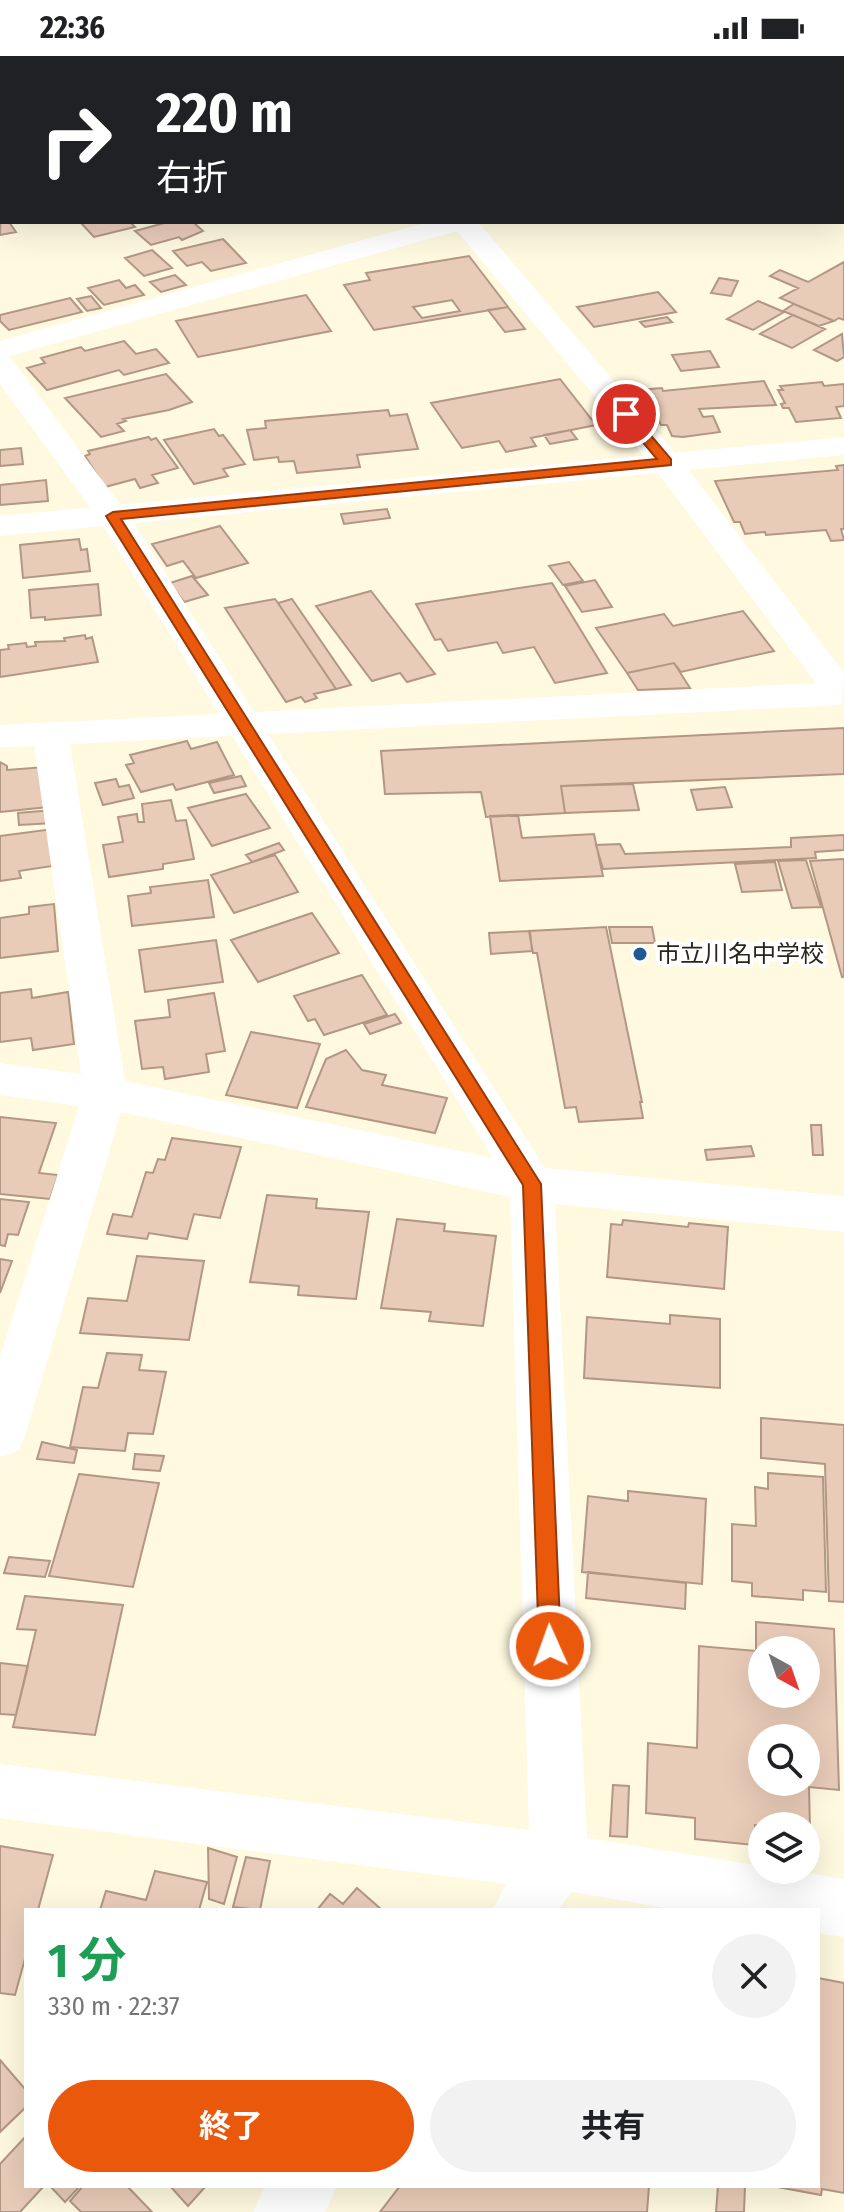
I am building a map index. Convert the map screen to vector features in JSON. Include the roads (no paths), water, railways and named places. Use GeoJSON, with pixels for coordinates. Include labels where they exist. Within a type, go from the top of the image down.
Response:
{"type":"FeatureCollection","features":[{"type":"Feature","properties":{"kind":"street"},"geometry":{"type":"LineString","coordinates":[[0,350],[451,224]]}},
{"type":"Feature","properties":{"kind":"street"},"geometry":{"type":"LineString","coordinates":[[466,224],[666,462],[843,694]]}},
{"type":"Feature","properties":{"kind":"street"},"geometry":{"type":"LineString","coordinates":[[0,363],[113,516],[532,1184],[559,1862],[524,1908]]}},
{"type":"Feature","properties":{"kind":"street"},"geometry":{"type":"LineString","coordinates":[[0,526],[844,446]]}},
{"type":"Feature","properties":{"kind":"street"},"geometry":{"type":"LineString","coordinates":[[0,736],[843,694]]}},
{"type":"Feature","properties":{"kind":"street"},"geometry":{"type":"LineString","coordinates":[[0,1436],[105,1093],[50,733]]}},
{"type":"Feature","properties":{"kind":"street"},"geometry":{"type":"LineString","coordinates":[[0,1079],[105,1093],[532,1184],[844,1214]]}},
{"type":"Feature","properties":{"kind":"street"},"geometry":{"type":"LineString","coordinates":[[0,1791],[559,1862],[844,1908]]}},
{"type":"Feature","properties":{"kind":"street"},"geometry":{"type":"LineString","coordinates":[[285,2212],[303,2188]]}},
{"type":"Feature","properties":{"kind":"place","name":"市立川名中学校"},"geometry":{"type":"Point","coordinates":[640,954]}}]}
